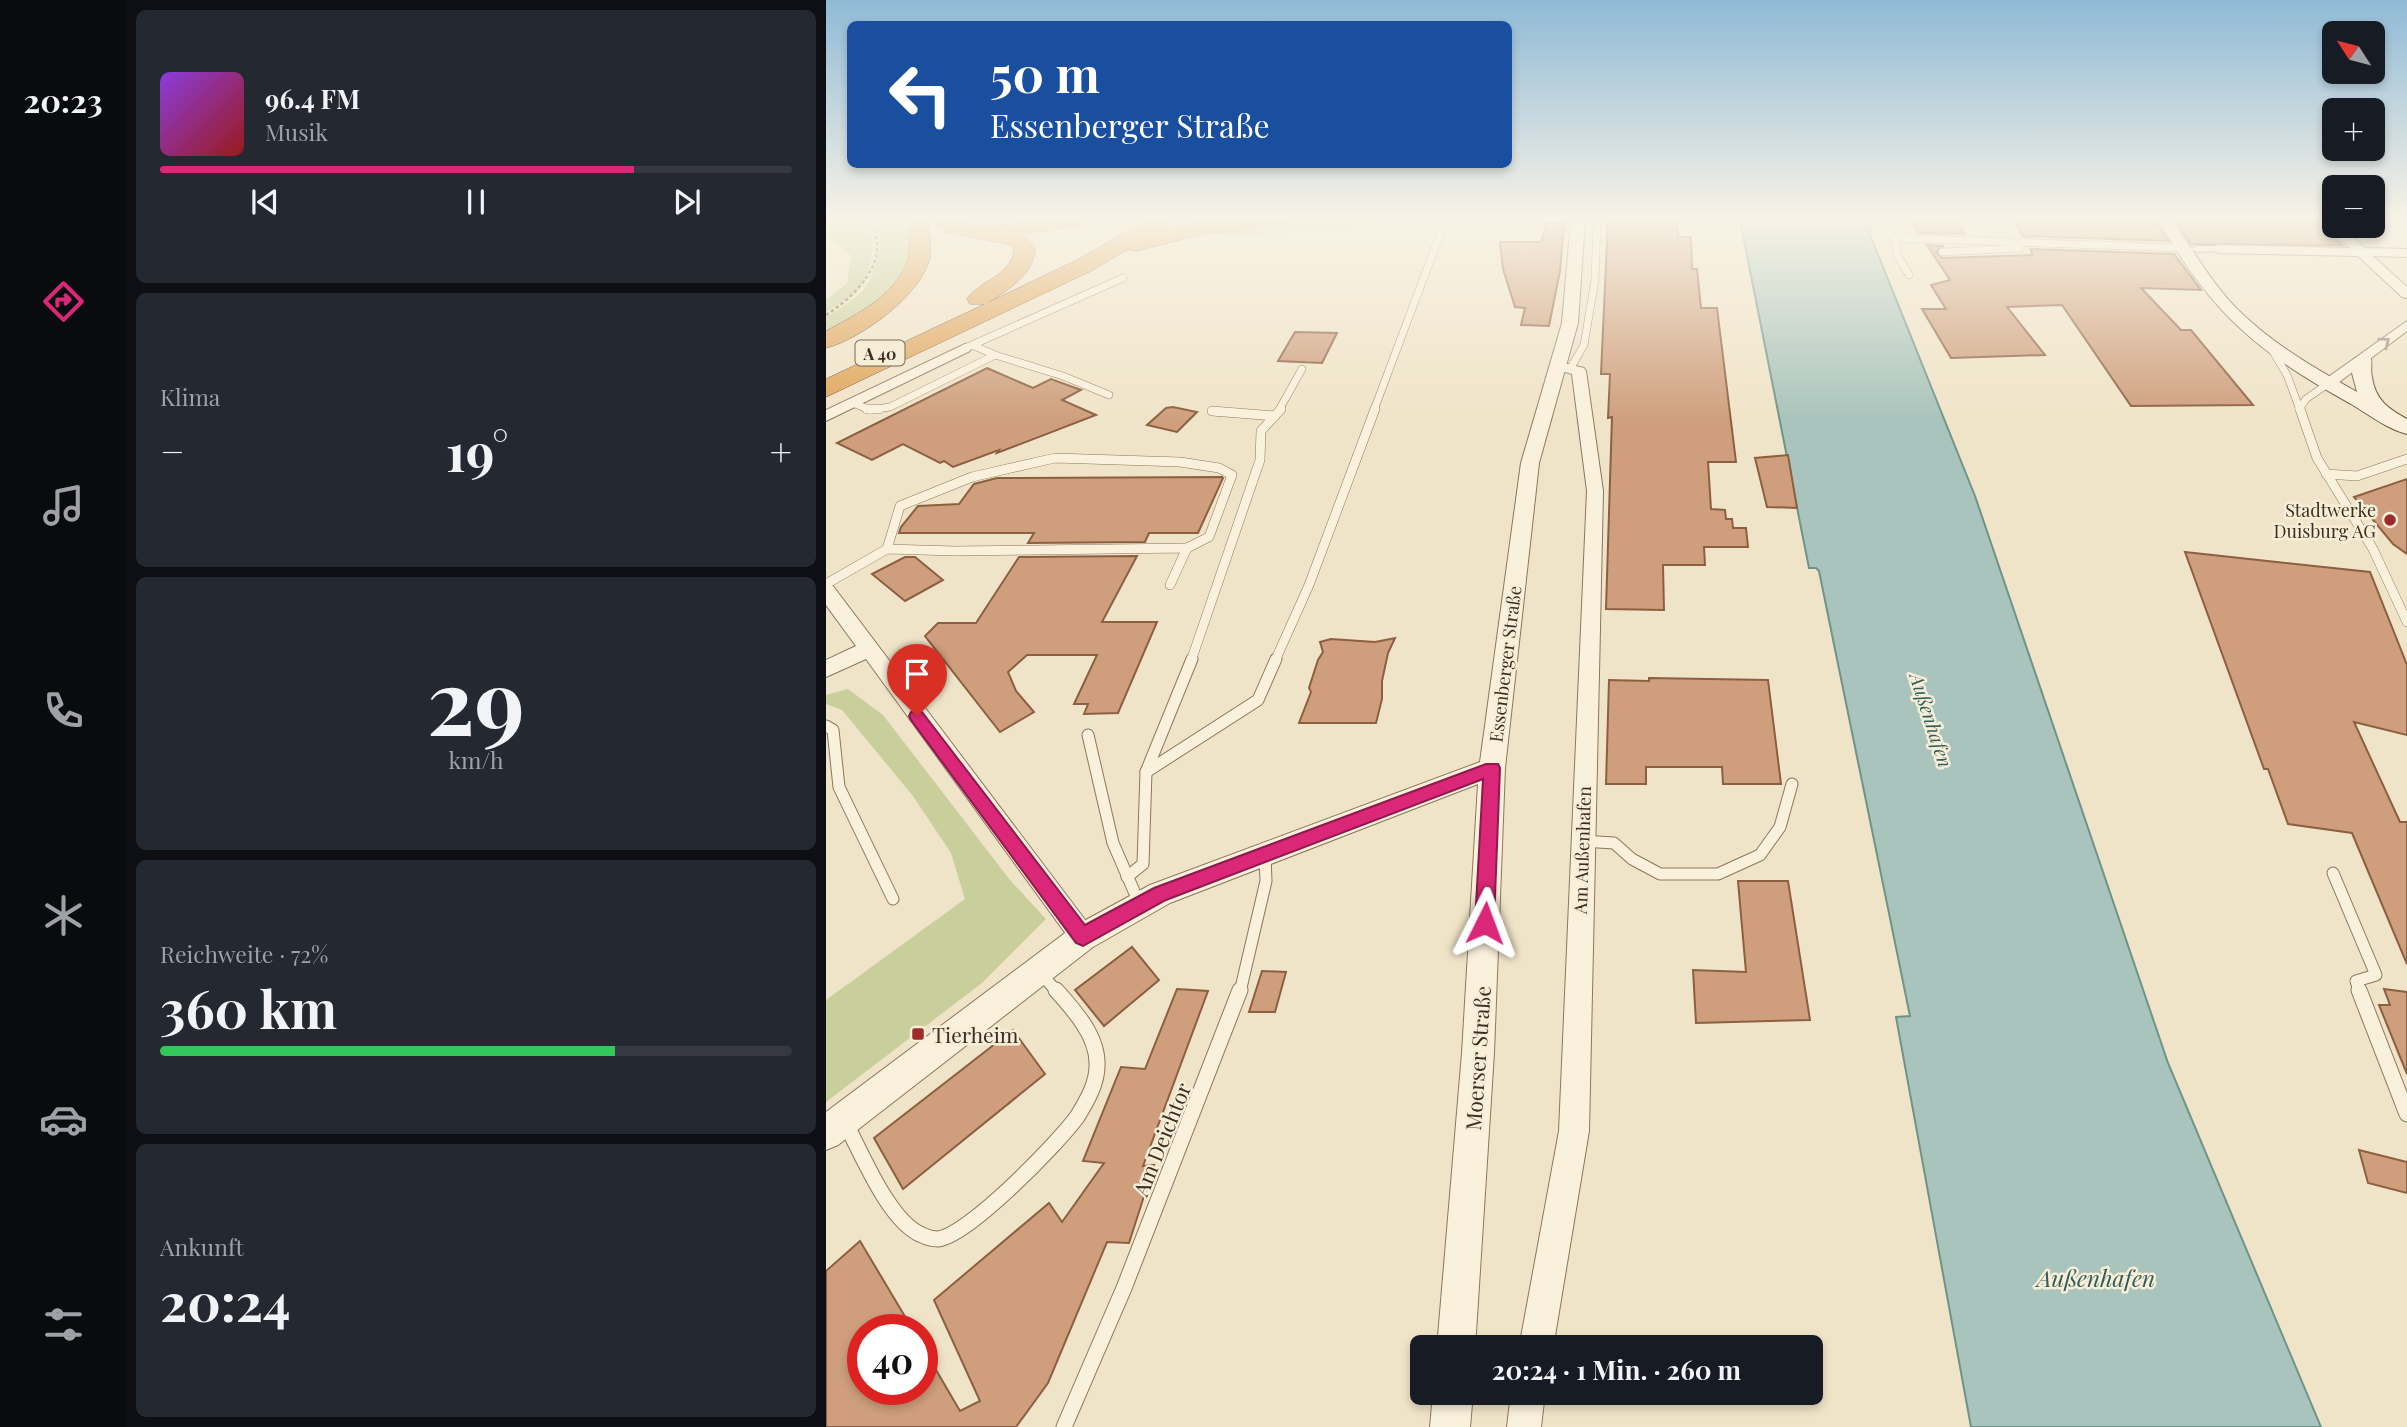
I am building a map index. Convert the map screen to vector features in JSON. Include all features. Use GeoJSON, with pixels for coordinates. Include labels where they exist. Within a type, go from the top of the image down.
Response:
{"type":"FeatureCollection","features":[{"type":"Feature","properties":{"kind":"highway"},"geometry":{"type":"LineString","coordinates":[[826,341],[890,300],[902,287]]}},
{"type":"Feature","properties":{"kind":"highway"},"geometry":{"type":"LineString","coordinates":[[933,327],[997,287]]}},
{"type":"Feature","properties":{"kind":"highway"},"geometry":{"type":"LineString","coordinates":[[996,297],[1012,287]]}},
{"type":"Feature","properties":{"kind":"highway","name":"A 40"},"geometry":{"type":"LineString","coordinates":[[826,378],[1018,287]]}},
{"type":"Feature","properties":{"kind":"highway","name":"A 40"},"geometry":{"type":"LineString","coordinates":[[826,389],[1038,287]]}},
{"type":"Feature","properties":{"kind":"main road"},"geometry":{"type":"LineString","coordinates":[[2211,287],[2240,322],[2266,343],[2407,428]]}},
{"type":"Feature","properties":{"kind":"main road"},"geometry":{"type":"LineString","coordinates":[[2363,359],[2359,374],[2365,391],[2378,411]]}},
{"type":"Feature","properties":{"kind":"street","name":"Essenberger Straße"},"geometry":{"type":"LineString","coordinates":[[1492,768],[1530,463],[1564,368],[1572,287]]}},
{"type":"Feature","properties":{"kind":"street"},"geometry":{"type":"LineString","coordinates":[[2329,383],[2407,325]]}},
{"type":"Feature","properties":{"kind":"street"},"geometry":{"type":"LineString","coordinates":[[826,416],[969,346]]}},
{"type":"Feature","properties":{"kind":"street","name":"Am Außenhafen"},"geometry":{"type":"LineString","coordinates":[[1538,1335],[1574,1131],[1581,841],[1595,491],[1579,371],[1564,368]]}},
{"type":"Feature","properties":{"kind":"street"},"geometry":{"type":"LineString","coordinates":[[826,591],[867,650],[1083,937]]}},
{"type":"Feature","properties":{"kind":"street"},"geometry":{"type":"LineString","coordinates":[[826,669],[867,650]]}},
{"type":"Feature","properties":{"kind":"street"},"geometry":{"type":"LineString","coordinates":[[835,1126],[1083,937],[1160,894],[1492,768]]}},
{"type":"Feature","properties":{"kind":"street","name":"Moerser Straße"},"geometry":{"type":"LineString","coordinates":[[1457,1335],[1479,1053],[1492,768]]}},
{"type":"Feature","properties":{"kind":"street"},"geometry":{"type":"LineString","coordinates":[[1450,1427],[1452,1405]]}},
{"type":"Feature","properties":{"kind":"street"},"geometry":{"type":"LineString","coordinates":[[1524,1427],[1527,1405]]}},
{"type":"Feature","properties":{"kind":"lane"},"geometry":{"type":"LineString","coordinates":[[969,346],[1104,287]]}},
{"type":"Feature","properties":{"kind":"lane"},"geometry":{"type":"LineString","coordinates":[[1146,772],[1258,700],[1309,585],[1420,287]]}},
{"type":"Feature","properties":{"kind":"lane"},"geometry":{"type":"LineString","coordinates":[[1564,368],[1584,345],[1594,287]]}},
{"type":"Feature","properties":{"kind":"lane"},"geometry":{"type":"LineString","coordinates":[[2266,343],[2287,369],[2306,431],[2326,474],[2375,551],[2407,622]]}},
{"type":"Feature","properties":{"kind":"lane"},"geometry":{"type":"LineString","coordinates":[[969,346],[1063,376],[1109,395]]}},
{"type":"Feature","properties":{"kind":"lane"},"geometry":{"type":"LineString","coordinates":[[853,402],[870,410],[890,407],[995,355]]}},
{"type":"Feature","properties":{"kind":"lane"},"geometry":{"type":"LineString","coordinates":[[1128,877],[1143,864],[1146,772],[1183,684],[1260,460],[1261,431],[1284,405],[1302,369]]}},
{"type":"Feature","properties":{"kind":"lane"},"geometry":{"type":"LineString","coordinates":[[2299,409],[2306,399],[2329,383]]}},
{"type":"Feature","properties":{"kind":"lane"},"geometry":{"type":"LineString","coordinates":[[1212,411],[1275,416]]}},
{"type":"Feature","properties":{"kind":"lane"},"geometry":{"type":"LineString","coordinates":[[826,584],[887,549],[955,551],[1187,548],[1209,537],[1232,475],[1219,468],[1180,462],[1055,458],[972,477],[900,506],[887,549]]}},
{"type":"Feature","properties":{"kind":"lane"},"geometry":{"type":"LineString","coordinates":[[2326,474],[2357,476],[2407,459]]}},
{"type":"Feature","properties":{"kind":"lane"},"geometry":{"type":"LineString","coordinates":[[1170,585],[1187,548]]}},
{"type":"Feature","properties":{"kind":"lane"},"geometry":{"type":"LineString","coordinates":[[826,726],[833,730],[839,787],[893,900]]}},
{"type":"Feature","properties":{"kind":"lane"},"geometry":{"type":"LineString","coordinates":[[1088,734],[1113,843],[1140,905]]}},
{"type":"Feature","properties":{"kind":"lane"},"geometry":{"type":"LineString","coordinates":[[1581,841],[1614,843],[1632,859],[1660,874],[1718,874],[1760,855],[1780,827],[1792,784]]}},
{"type":"Feature","properties":{"kind":"lane","name":"Am Deichtor"},"geometry":{"type":"LineString","coordinates":[[1064,1427],[1124,1288],[1237,1003],[1266,881],[1265,856]]}},
{"type":"Feature","properties":{"kind":"lane"},"geometry":{"type":"LineString","coordinates":[[2333,873],[2376,975],[2356,981],[2407,1114]]}},
{"type":"Feature","properties":{"kind":"lane"},"geometry":{"type":"LineString","coordinates":[[835,1126],[901,1220],[919,1235],[939,1239],[967,1224],[1038,1161],[1072,1123],[1092,1087],[1097,1058],[1088,1032],[1038,970]]}},
{"type":"Feature","properties":{"kind":"path"},"geometry":{"type":"LineString","coordinates":[[826,315],[855,295],[862,287]]}},
{"type":"Feature","properties":{"kind":"green space"},"geometry":{"type":"Polygon","coordinates":[[[843,287],[859,287],[826,312],[826,300],[843,287]]]}},
{"type":"Feature","properties":{"kind":"green space"},"geometry":{"type":"Polygon","coordinates":[[[866,287],[894,287],[885,299],[826,335],[826,317],[866,287]]]}},
{"type":"Feature","properties":{"kind":"green space"},"geometry":{"type":"Polygon","coordinates":[[[848,689],[883,715],[1010,880],[1046,919],[982,983],[826,1102],[826,1000],[965,899],[951,853],[913,796],[842,710],[826,704],[826,695],[848,689]]]}},
{"type":"Feature","properties":{"kind":"water","name":"Außenhafen"},"geometry":{"type":"Polygon","coordinates":[[[1753,287],[1891,287],[1975,496],[2168,1063],[2321,1427],[1971,1427],[1896,1017],[1910,1016],[1819,571],[1809,568],[1753,287]]]}},
{"type":"Feature","properties":{"kind":"building"},"geometry":{"type":"Polygon","coordinates":[[[1509,287],[1557,287],[1549,326],[1521,325],[1525,308],[1515,307],[1509,287]]]}},
{"type":"Feature","properties":{"kind":"building"},"geometry":{"type":"Polygon","coordinates":[[[1605,287],[1699,287],[1701,308],[1717,308],[1736,462],[1708,462],[1711,509],[1725,510],[1726,519],[1732,519],[1733,528],[1746,528],[1748,547],[1704,547],[1705,565],[1663,565],[1664,610],[1606,609],[1612,417],[1608,418],[1610,374],[1601,374],[1605,287]]]}},
{"type":"Feature","properties":{"kind":"building"},"geometry":{"type":"Polygon","coordinates":[[[1932,287],[2198,287],[2201,290],[2141,288],[2181,330],[2191,330],[2253,405],[2131,406],[2062,305],[2007,307],[2045,355],[1951,358],[1922,309],[1946,309],[1932,287]]]}},
{"type":"Feature","properties":{"kind":"building"},"geometry":{"type":"Polygon","coordinates":[[[1295,332],[1337,333],[1322,363],[1278,361],[1295,332]]]}},
{"type":"Feature","properties":{"kind":"building"},"geometry":{"type":"Polygon","coordinates":[[[987,368],[1033,388],[1051,379],[1081,390],[1062,400],[1096,415],[953,467],[903,444],[872,460],[837,443],[987,368]]]}},
{"type":"Feature","properties":{"kind":"building"},"geometry":{"type":"Polygon","coordinates":[[[1166,408],[1197,412],[1177,432],[1147,425],[1166,408]]]}},
{"type":"Feature","properties":{"kind":"building"},"geometry":{"type":"Polygon","coordinates":[[[1788,455],[1797,508],[1767,507],[1755,458],[1788,455]]]}},
{"type":"Feature","properties":{"kind":"building"},"geometry":{"type":"Polygon","coordinates":[[[997,478],[1223,478],[1198,533],[1149,533],[1145,542],[1028,543],[1034,533],[899,533],[918,506],[959,504],[974,484],[997,478]]]}},
{"type":"Feature","properties":{"kind":"building","name":"Stadtwerke Duisburg AG"},"geometry":{"type":"Polygon","coordinates":[[[2407,479],[2407,554],[2393,544],[2354,497],[2407,479]]]}},
{"type":"Feature","properties":{"kind":"building"},"geometry":{"type":"Polygon","coordinates":[[[2185,552],[2370,572],[2407,665],[2407,735],[2354,722],[2400,822],[2407,822],[2407,964],[2352,833],[2288,824],[2268,769],[2264,769],[2185,552]]]}},
{"type":"Feature","properties":{"kind":"building"},"geometry":{"type":"Polygon","coordinates":[[[1137,556],[1102,622],[1157,622],[1118,713],[1084,714],[1088,704],[1074,704],[1097,655],[1027,655],[1008,672],[1016,691],[1034,712],[1000,732],[925,636],[938,623],[976,623],[1019,557],[1137,556]]]}},
{"type":"Feature","properties":{"kind":"building"},"geometry":{"type":"Polygon","coordinates":[[[905,557],[915,557],[943,580],[905,601],[872,574],[905,557]]]}},
{"type":"Feature","properties":{"kind":"building"},"geometry":{"type":"Polygon","coordinates":[[[1395,638],[1388,653],[1376,723],[1299,723],[1311,692],[1309,688],[1318,660],[1323,652],[1320,642],[1331,639],[1375,642],[1395,638]]]}},
{"type":"Feature","properties":{"kind":"building"},"geometry":{"type":"Polygon","coordinates":[[[1649,678],[1768,680],[1781,784],[1723,784],[1722,767],[1646,767],[1646,784],[1606,784],[1609,680],[1649,681],[1649,678]]]}},
{"type":"Feature","properties":{"kind":"building"},"geometry":{"type":"Polygon","coordinates":[[[1738,881],[1788,881],[1810,1020],[1696,1023],[1693,970],[1746,972],[1738,881]]]}},
{"type":"Feature","properties":{"kind":"building"},"geometry":{"type":"Polygon","coordinates":[[[1132,947],[1159,980],[1104,1026],[1075,990],[1132,947]]]}},
{"type":"Feature","properties":{"kind":"building"},"geometry":{"type":"Polygon","coordinates":[[[1262,971],[1286,972],[1275,1012],[1249,1012],[1262,971]]]}},
{"type":"Feature","properties":{"kind":"building"},"geometry":{"type":"Polygon","coordinates":[[[1177,989],[1208,991],[1143,1166],[1154,1165],[1129,1243],[1107,1242],[1048,1383],[1016,1427],[826,1427],[826,1271],[860,1241],[903,1314],[847,1314],[847,1405],[938,1405],[938,1373],[960,1411],[980,1401],[934,1300],[1049,1203],[1062,1222],[1104,1163],[1083,1161],[1121,1067],[1145,1069],[1177,989]]]}},
{"type":"Feature","properties":{"kind":"building"},"geometry":{"type":"Polygon","coordinates":[[[2384,989],[2407,992],[2407,1074],[2379,1005],[2390,1005],[2384,989]]]}},
{"type":"Feature","properties":{"kind":"building"},"geometry":{"type":"Polygon","coordinates":[[[1013,1030],[1045,1074],[903,1189],[874,1138],[1013,1030]]]}},
{"type":"Feature","properties":{"kind":"building"},"geometry":{"type":"Polygon","coordinates":[[[2359,1150],[2407,1162],[2407,1193],[2368,1183],[2359,1150]]]}},
{"type":"Feature","properties":{"kind":"place","name":"Stadtwerke Duisburg AG"},"geometry":{"type":"Point","coordinates":[2390,520]}},
{"type":"Feature","properties":{"kind":"place","name":"Tierheim"},"geometry":{"type":"Point","coordinates":[918,1034]}},
{"type":"Feature","properties":{"kind":"route"},"geometry":{"type":"LineString","coordinates":[[917,716],[1083,937],[1160,894],[1492,768],[1485,923]]}}]}
